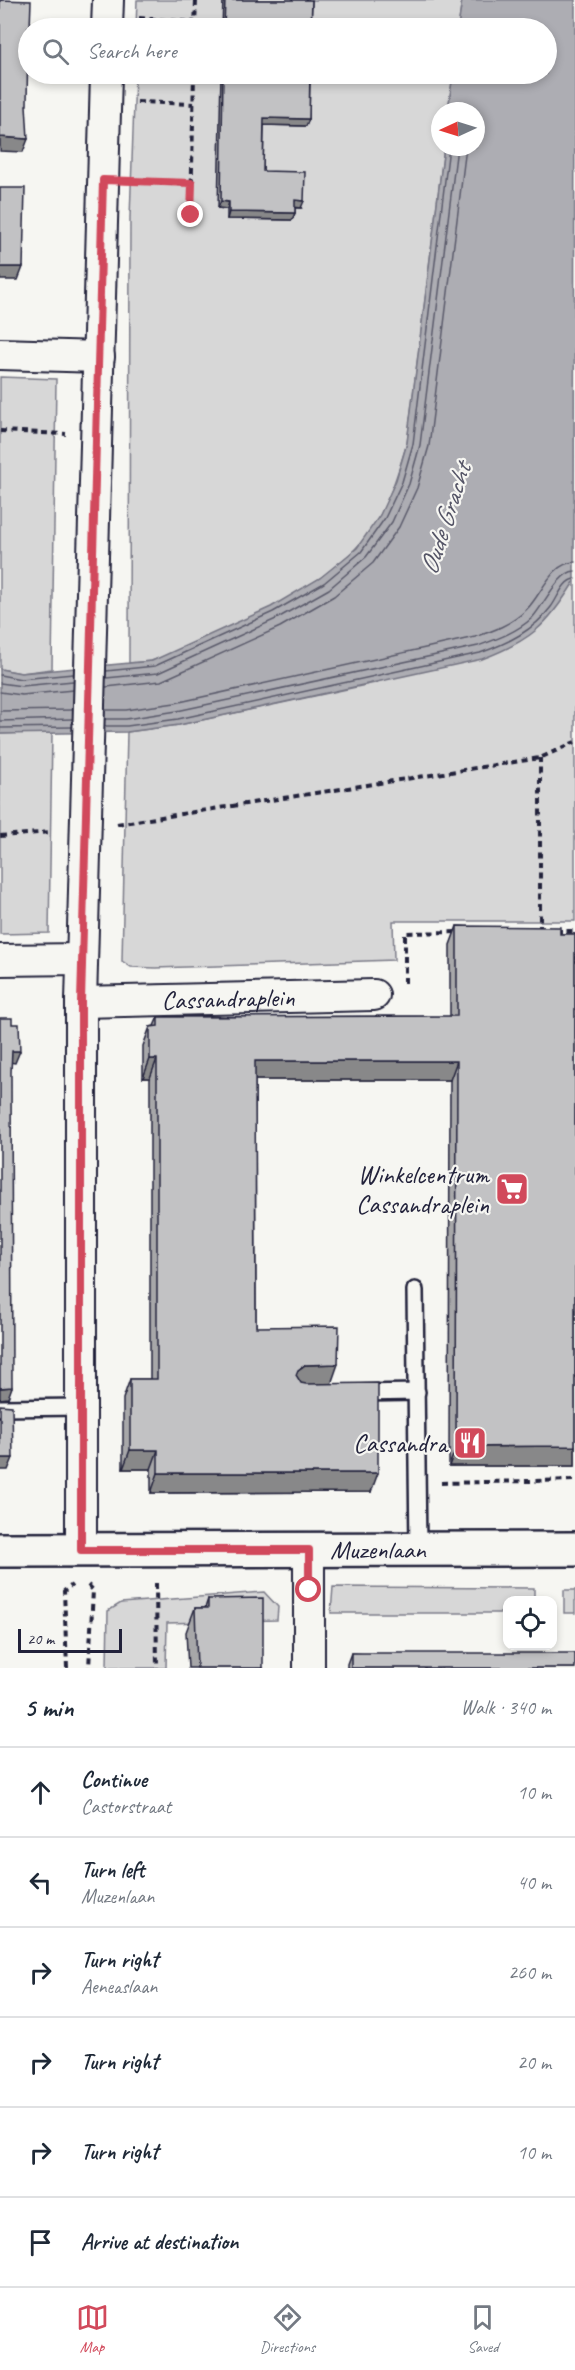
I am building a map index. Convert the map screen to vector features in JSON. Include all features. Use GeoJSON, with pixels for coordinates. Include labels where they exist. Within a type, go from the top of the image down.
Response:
{"type":"FeatureCollection","features":[{"type":"Feature","properties":{"kind":"street"},"geometry":{"type":"LineString","coordinates":[[80,1565],[81,1002],[105,87]]}},
{"type":"Feature","properties":{"kind":"street"},"geometry":{"type":"LineString","coordinates":[[0,354],[99,357]]}},
{"type":"Feature","properties":{"kind":"street"},"geometry":{"type":"LineString","coordinates":[[0,960],[82,958]]}},
{"type":"Feature","properties":{"kind":"street","name":"Cassandraplein"},"geometry":{"type":"LineString","coordinates":[[81,1002],[374,995]]}},
{"type":"Feature","properties":{"kind":"street","name":"Muzenlaan"},"geometry":{"type":"LineString","coordinates":[[0,1550],[80,1565],[309,1550],[575,1549]]}},
{"type":"Feature","properties":{"kind":"street"},"geometry":{"type":"LineString","coordinates":[[309,1550],[309,1668]]}},
{"type":"Feature","properties":{"kind":"lane"},"geometry":{"type":"LineString","coordinates":[[415,1290],[418,1549]]}},
{"type":"Feature","properties":{"kind":"lane"},"geometry":{"type":"LineString","coordinates":[[346,1393],[417,1392]]}},
{"type":"Feature","properties":{"kind":"lane"},"geometry":{"type":"LineString","coordinates":[[0,1408],[81,1407]]}},
{"type":"Feature","properties":{"kind":"path"},"geometry":{"type":"LineString","coordinates":[[195,18],[196,0]]}},
{"type":"Feature","properties":{"kind":"path"},"geometry":{"type":"LineString","coordinates":[[107,15],[145,18]]}},
{"type":"Feature","properties":{"kind":"path"},"geometry":{"type":"LineString","coordinates":[[191,215],[194,84]]}},
{"type":"Feature","properties":{"kind":"path"},"geometry":{"type":"LineString","coordinates":[[105,87],[194,104]]}},
{"type":"Feature","properties":{"kind":"path"},"geometry":{"type":"LineString","coordinates":[[103,180],[192,183]]}},
{"type":"Feature","properties":{"kind":"path"},"geometry":{"type":"LineString","coordinates":[[0,431],[96,435]]}},
{"type":"Feature","properties":{"kind":"path"},"geometry":{"type":"LineString","coordinates":[[0,836],[85,829],[540,758],[575,742]]}},
{"type":"Feature","properties":{"kind":"path"},"geometry":{"type":"LineString","coordinates":[[540,758],[540,931]]}},
{"type":"Feature","properties":{"kind":"path"},"geometry":{"type":"LineString","coordinates":[[529,931],[575,931]]}},
{"type":"Feature","properties":{"kind":"path"},"geometry":{"type":"LineString","coordinates":[[374,995],[405,994],[405,933],[461,932]]}},
{"type":"Feature","properties":{"kind":"path"},"geometry":{"type":"LineString","coordinates":[[417,1483],[575,1480]]}},
{"type":"Feature","properties":{"kind":"path"},"geometry":{"type":"LineString","coordinates":[[67,1668],[64,1591],[80,1565]]}},
{"type":"Feature","properties":{"kind":"path"},"geometry":{"type":"LineString","coordinates":[[80,1565],[93,1590],[89,1668]]}},
{"type":"Feature","properties":{"kind":"path"},"geometry":{"type":"LineString","coordinates":[[157,1600],[157,1668]]}},
{"type":"Feature","properties":{"kind":"shaded area"},"geometry":{"type":"Polygon","coordinates":[[[137,0],[462,0],[459,18],[136,18],[137,0]]]}},
{"type":"Feature","properties":{"kind":"shaded area"},"geometry":{"type":"Polygon","coordinates":[[[135,84],[452,84],[449,102],[431,102],[431,156],[443,156],[407,443],[388,499],[374,526],[355,549],[338,564],[279,603],[168,655],[151,661],[129,663],[130,218],[135,84]]]}},
{"type":"Feature","properties":{"kind":"shaded area"},"geometry":{"type":"Polygon","coordinates":[[[0,377],[56,379],[52,669],[21,673],[0,669],[0,377]]]}},
{"type":"Feature","properties":{"kind":"shaded area"},"geometry":{"type":"Polygon","coordinates":[[[575,580],[575,921],[393,921],[394,960],[155,968],[131,967],[122,961],[127,732],[179,725],[375,683],[575,580]]]}},
{"type":"Feature","properties":{"kind":"shaded area"},"geometry":{"type":"Polygon","coordinates":[[[52,733],[49,933],[0,934],[0,734],[52,733]]]}},
{"type":"Feature","properties":{"kind":"shaded area"},"geometry":{"type":"Polygon","coordinates":[[[333,1587],[534,1588],[534,1596],[503,1596],[503,1613],[331,1613],[333,1587]]]}},
{"type":"Feature","properties":{"kind":"shaded area"},"geometry":{"type":"Polygon","coordinates":[[[564,1590],[575,1590],[575,1613],[564,1613],[564,1590]]]}},
{"type":"Feature","properties":{"kind":"shaded area"},"geometry":{"type":"Polygon","coordinates":[[[264,1592],[278,1607],[277,1620],[167,1623],[166,1668],[107,1668],[108,1611],[121,1603],[264,1592]]]}},
{"type":"Feature","properties":{"kind":"water","name":"Oude Gracht"},"geometry":{"type":"Polygon","coordinates":[[[462,0],[575,0],[574,582],[555,610],[546,621],[525,638],[513,646],[482,659],[179,725],[127,732],[0,734],[0,669],[21,673],[152,661],[271,607],[320,578],[357,548],[380,515],[396,480],[407,443],[443,156],[485,156],[485,102],[449,102],[452,84],[557,84],[557,18],[459,18],[462,0]]]}},
{"type":"Feature","properties":{"kind":"building"},"geometry":{"type":"Polygon","coordinates":[[[0,0],[31,1],[30,18],[18,18],[18,84],[27,84],[28,139],[0,137],[0,0]]]}},
{"type":"Feature","properties":{"kind":"building"},"geometry":{"type":"Polygon","coordinates":[[[225,0],[312,0],[311,18],[224,18],[225,0]]]}},
{"type":"Feature","properties":{"kind":"building"},"geometry":{"type":"Polygon","coordinates":[[[223,84],[310,84],[309,119],[264,118],[263,171],[305,172],[304,201],[295,200],[295,213],[229,212],[229,202],[221,201],[223,84]]]}},
{"type":"Feature","properties":{"kind":"building"},"geometry":{"type":"Polygon","coordinates":[[[0,188],[25,188],[23,267],[0,267],[0,188]]]}},
{"type":"Feature","properties":{"kind":"building"},"geometry":{"type":"Polygon","coordinates":[[[457,926],[560,927],[560,934],[575,934],[575,1446],[456,1447],[457,1061],[255,1061],[256,1327],[339,1326],[338,1364],[305,1365],[298,1370],[296,1375],[301,1383],[306,1384],[378,1383],[378,1473],[158,1473],[158,1450],[130,1450],[130,1379],[157,1379],[157,1059],[150,1059],[150,1027],[158,1026],[158,1017],[457,1016],[457,926]]]}},
{"type":"Feature","properties":{"kind":"building"},"geometry":{"type":"Polygon","coordinates":[[[0,1018],[12,1018],[12,1024],[19,1024],[20,1051],[12,1051],[11,1072],[12,1387],[0,1388],[0,1018]]]}},
{"type":"Feature","properties":{"kind":"building"},"geometry":{"type":"Polygon","coordinates":[[[0,1405],[12,1406],[13,1458],[0,1458],[0,1405]]]}},
{"type":"Feature","properties":{"kind":"building"},"geometry":{"type":"Polygon","coordinates":[[[263,1598],[263,1668],[197,1668],[195,1608],[208,1608],[208,1599],[263,1598]]]}},
{"type":"Feature","properties":{"kind":"building"},"geometry":{"type":"Polygon","coordinates":[[[351,1653],[575,1653],[575,1668],[351,1668],[351,1653]]]}},
{"type":"Feature","properties":{"kind":"place","name":"Winkelcentrum Cassandraplein"},"geometry":{"type":"Point","coordinates":[512,1189]}},
{"type":"Feature","properties":{"kind":"place","name":"Cassandra"},"geometry":{"type":"Point","coordinates":[470,1443]}},
{"type":"Feature","properties":{"kind":"route"},"geometry":{"type":"LineString","coordinates":[[191,215],[192,183],[103,180],[81,1002],[81,1550],[309,1550],[309,1590]]}}]}
